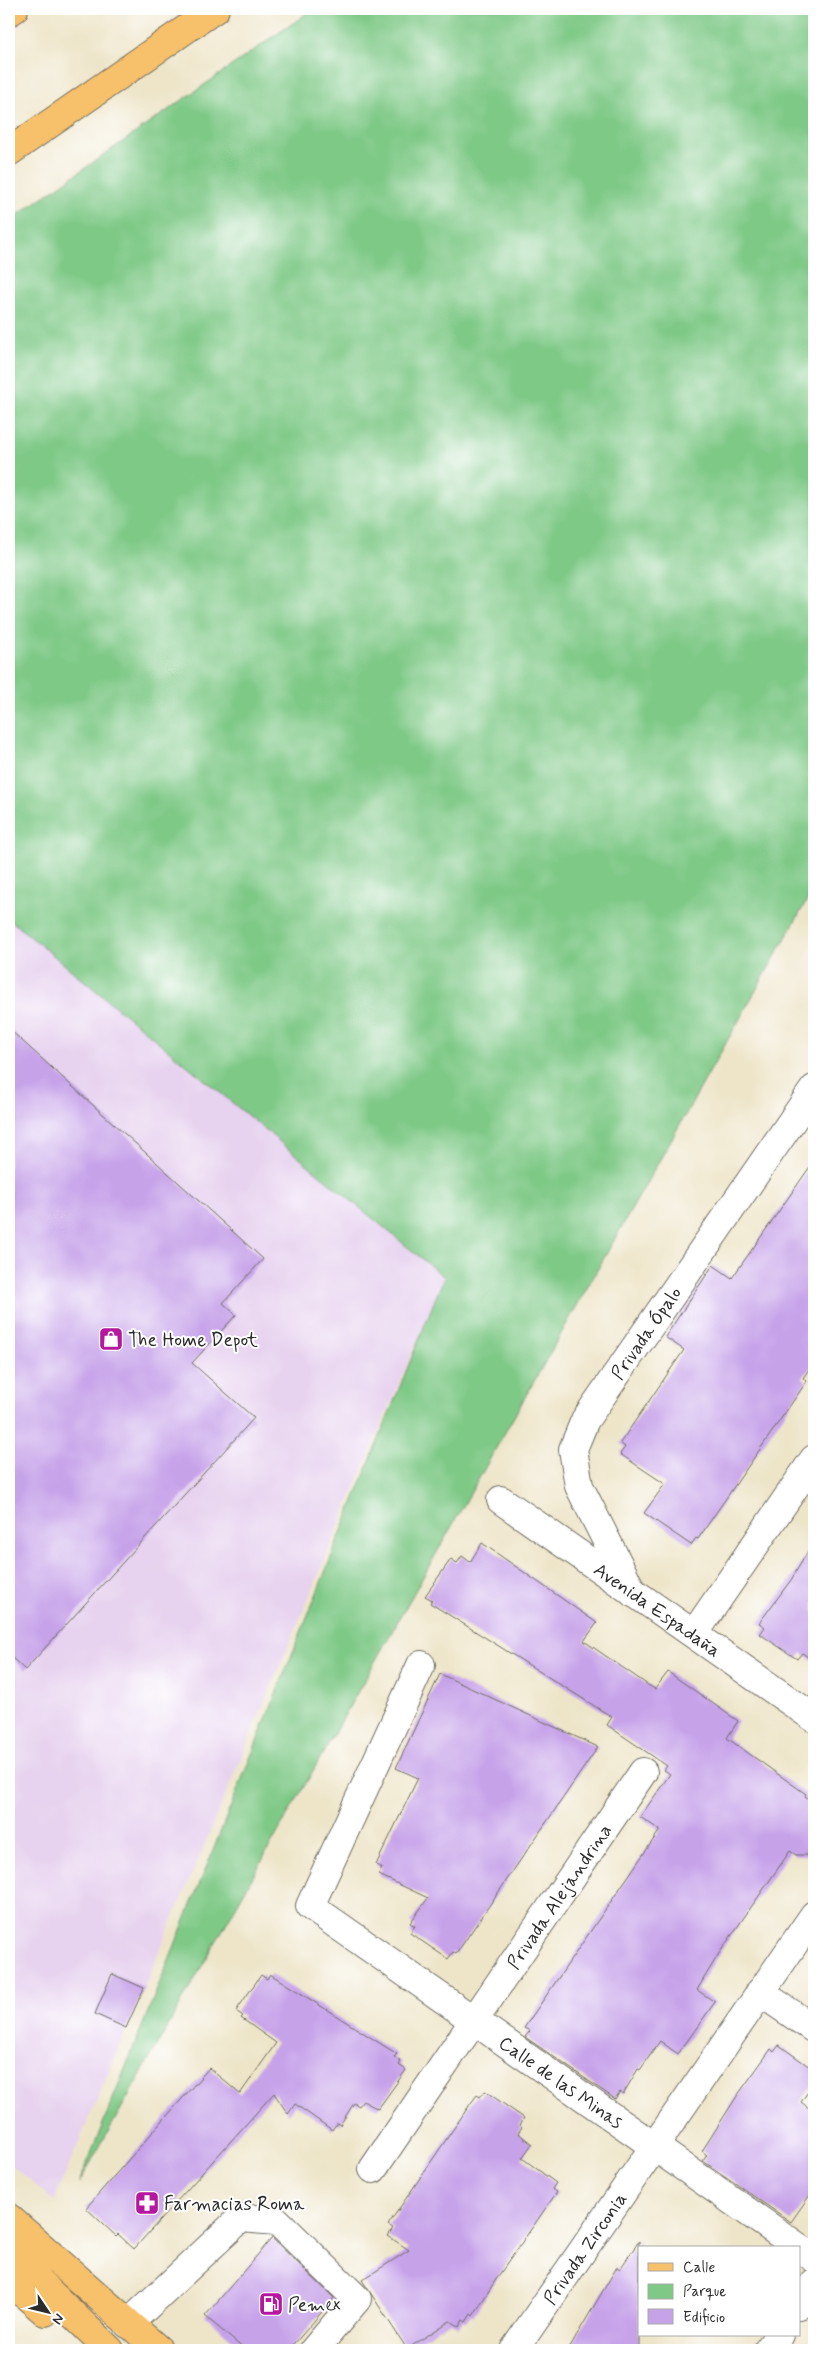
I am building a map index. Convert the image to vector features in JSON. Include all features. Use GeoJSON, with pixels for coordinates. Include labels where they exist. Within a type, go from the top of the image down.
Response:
{"type":"FeatureCollection","features":[{"type":"Feature","properties":{"kind":"main road"},"geometry":{"type":"LineString","coordinates":[[9,12],[14,9]]}},
{"type":"Feature","properties":{"kind":"main road"},"geometry":{"type":"LineString","coordinates":[[9,152],[215,9]]}},
{"type":"Feature","properties":{"kind":"main road"},"geometry":{"type":"LineString","coordinates":[[9,2218],[159,2350]]}},
{"type":"Feature","properties":{"kind":"main road"},"geometry":{"type":"LineString","coordinates":[[9,2253],[110,2350]]}},
{"type":"Feature","properties":{"kind":"main road"},"geometry":{"type":"LineString","coordinates":[[9,2281],[90,2350]]}},
{"type":"Feature","properties":{"kind":"street","name":"Privada Ópalo"},"geometry":{"type":"LineString","coordinates":[[633,1594],[580,1486],[573,1449],[585,1420],[814,1089]]}},
{"type":"Feature","properties":{"kind":"street"},"geometry":{"type":"LineString","coordinates":[[694,1634],[814,1459]]}},
{"type":"Feature","properties":{"kind":"street","name":"Avenida Espadaña"},"geometry":{"type":"LineString","coordinates":[[501,1500],[633,1594],[814,1718]]}},
{"type":"Feature","properties":{"kind":"street","name":"Calle de las Minas"},"geometry":{"type":"LineString","coordinates":[[421,1665],[310,1906],[797,2246]]}},
{"type":"Feature","properties":{"kind":"street","name":"Privada Alejandrina"},"geometry":{"type":"LineString","coordinates":[[474,2020],[643,1772]]}},
{"type":"Feature","properties":{"kind":"street"},"geometry":{"type":"LineString","coordinates":[[654,2146],[814,1915]]}},
{"type":"Feature","properties":{"kind":"street"},"geometry":{"type":"LineString","coordinates":[[760,1992],[814,2029]]}},
{"type":"Feature","properties":{"kind":"street"},"geometry":{"type":"LineString","coordinates":[[373,2170],[474,2020]]}},
{"type":"Feature","properties":{"kind":"street","name":"Privada Zirconia"},"geometry":{"type":"LineString","coordinates":[[514,2350],[654,2146]]}},
{"type":"Feature","properties":{"kind":"street"},"geometry":{"type":"LineString","coordinates":[[128,2324],[241,2218],[277,2221],[357,2299],[314,2350]]}},
{"type":"Feature","properties":{"kind":"street","name":"Calle de las Minas"},"geometry":{"type":"LineString","coordinates":[[800,2248],[814,2258]]}},
{"type":"Feature","properties":{"kind":"street"},"geometry":{"type":"LineString","coordinates":[[800,2304],[814,2283]]}},
{"type":"Feature","properties":{"kind":"street"},"geometry":{"type":"LineString","coordinates":[[768,2350],[777,2336]]}},
{"type":"Feature","properties":{"kind":"shaded area"},"geometry":{"type":"Polygon","coordinates":[[[9,919],[444,1277],[54,2201],[9,2163],[9,919]]]}},
{"type":"Feature","properties":{"kind":"green space"},"geometry":{"type":"Polygon","coordinates":[[[313,9],[814,9],[814,888],[79,2183],[444,1277],[9,919],[9,221],[313,9]]]}},
{"type":"Feature","properties":{"kind":"building","name":"The Home Depot"},"geometry":{"type":"Polygon","coordinates":[[[9,1029],[263,1259],[223,1303],[236,1315],[192,1363],[254,1418],[25,1670],[9,1655],[9,1029]]]}},
{"type":"Feature","properties":{"kind":"building"},"geometry":{"type":"Polygon","coordinates":[[[814,1161],[814,1257],[808,1267],[814,1272],[814,1362],[803,1378],[807,1381],[698,1539],[696,1538],[691,1545],[644,1513],[665,1484],[620,1454],[625,1447],[620,1443],[684,1350],[665,1337],[713,1265],[732,1278],[814,1161]]]}},
{"type":"Feature","properties":{"kind":"building"},"geometry":{"type":"Polygon","coordinates":[[[814,1541],[814,1661],[802,1653],[797,1659],[760,1634],[765,1627],[759,1623],[791,1580],[814,1541]]]}},
{"type":"Feature","properties":{"kind":"building"},"geometry":{"type":"Polygon","coordinates":[[[482,1543],[597,1623],[584,1641],[655,1689],[668,1672],[738,1721],[727,1738],[806,1794],[805,1796],[814,1803],[814,1845],[807,1855],[796,1855],[790,1851],[718,1955],[697,1990],[715,2002],[678,2054],[660,2041],[640,2070],[638,2069],[623,2094],[620,2092],[615,2099],[525,2037],[530,2031],[524,2028],[660,1830],[640,1817],[670,1774],[664,1770],[667,1766],[607,1725],[612,1717],[430,1603],[432,1600],[425,1596],[451,1559],[457,1563],[462,1556],[470,1562],[482,1543]]]}},
{"type":"Feature","properties":{"kind":"building"},"geometry":{"type":"Polygon","coordinates":[[[440,1674],[598,1747],[456,1954],[453,1952],[448,1959],[410,1933],[415,1926],[410,1923],[428,1898],[379,1875],[382,1868],[376,1865],[418,1778],[396,1768],[440,1674]]]}},
{"type":"Feature","properties":{"kind":"building"},"geometry":{"type":"Polygon","coordinates":[[[112,1974],[144,1988],[126,2028],[95,2014],[112,1974]]]}},
{"type":"Feature","properties":{"kind":"building"},"geometry":{"type":"Polygon","coordinates":[[[270,1974],[397,2054],[394,2057],[401,2062],[399,2065],[406,2070],[378,2109],[363,2101],[359,2106],[354,2103],[340,2125],[337,2123],[332,2130],[295,2104],[288,2114],[274,2093],[134,2249],[118,2234],[116,2236],[86,2208],[209,2068],[240,2094],[276,2043],[241,2018],[243,2016],[236,2011],[261,1975],[267,1979],[270,1974]]]}},
{"type":"Feature","properties":{"kind":"building"},"geometry":{"type":"Polygon","coordinates":[[[779,2045],[814,2070],[814,2083],[801,2102],[814,2112],[814,2189],[791,2222],[703,2161],[707,2155],[702,2151],[737,2096],[771,2049],[774,2052],[779,2045]]]}},
{"type":"Feature","properties":{"kind":"building"},"geometry":{"type":"Polygon","coordinates":[[[485,2091],[524,2118],[518,2133],[532,2144],[522,2158],[556,2183],[552,2189],[557,2192],[473,2316],[471,2314],[466,2322],[463,2320],[459,2327],[450,2321],[407,2349],[362,2280],[409,2250],[388,2236],[393,2228],[388,2225],[471,2103],[477,2095],[480,2097],[485,2091]]]}},
{"type":"Feature","properties":{"kind":"building","name":"Pemex"},"geometry":{"type":"Polygon","coordinates":[[[272,2238],[334,2298],[289,2350],[245,2350],[205,2316],[272,2238]]]}},
{"type":"Feature","properties":{"kind":"building"},"geometry":{"type":"Polygon","coordinates":[[[639,2241],[639,2350],[568,2350],[617,2267],[620,2269],[639,2241]]]}},
{"type":"Feature","properties":{"kind":"place","name":"The Home Depot"},"geometry":{"type":"Point","coordinates":[111,1339]}},
{"type":"Feature","properties":{"kind":"place","name":"Farmacias Roma"},"geometry":{"type":"Point","coordinates":[147,2203]}},
{"type":"Feature","properties":{"kind":"place","name":"Pemex"},"geometry":{"type":"Point","coordinates":[271,2304]}}]}
